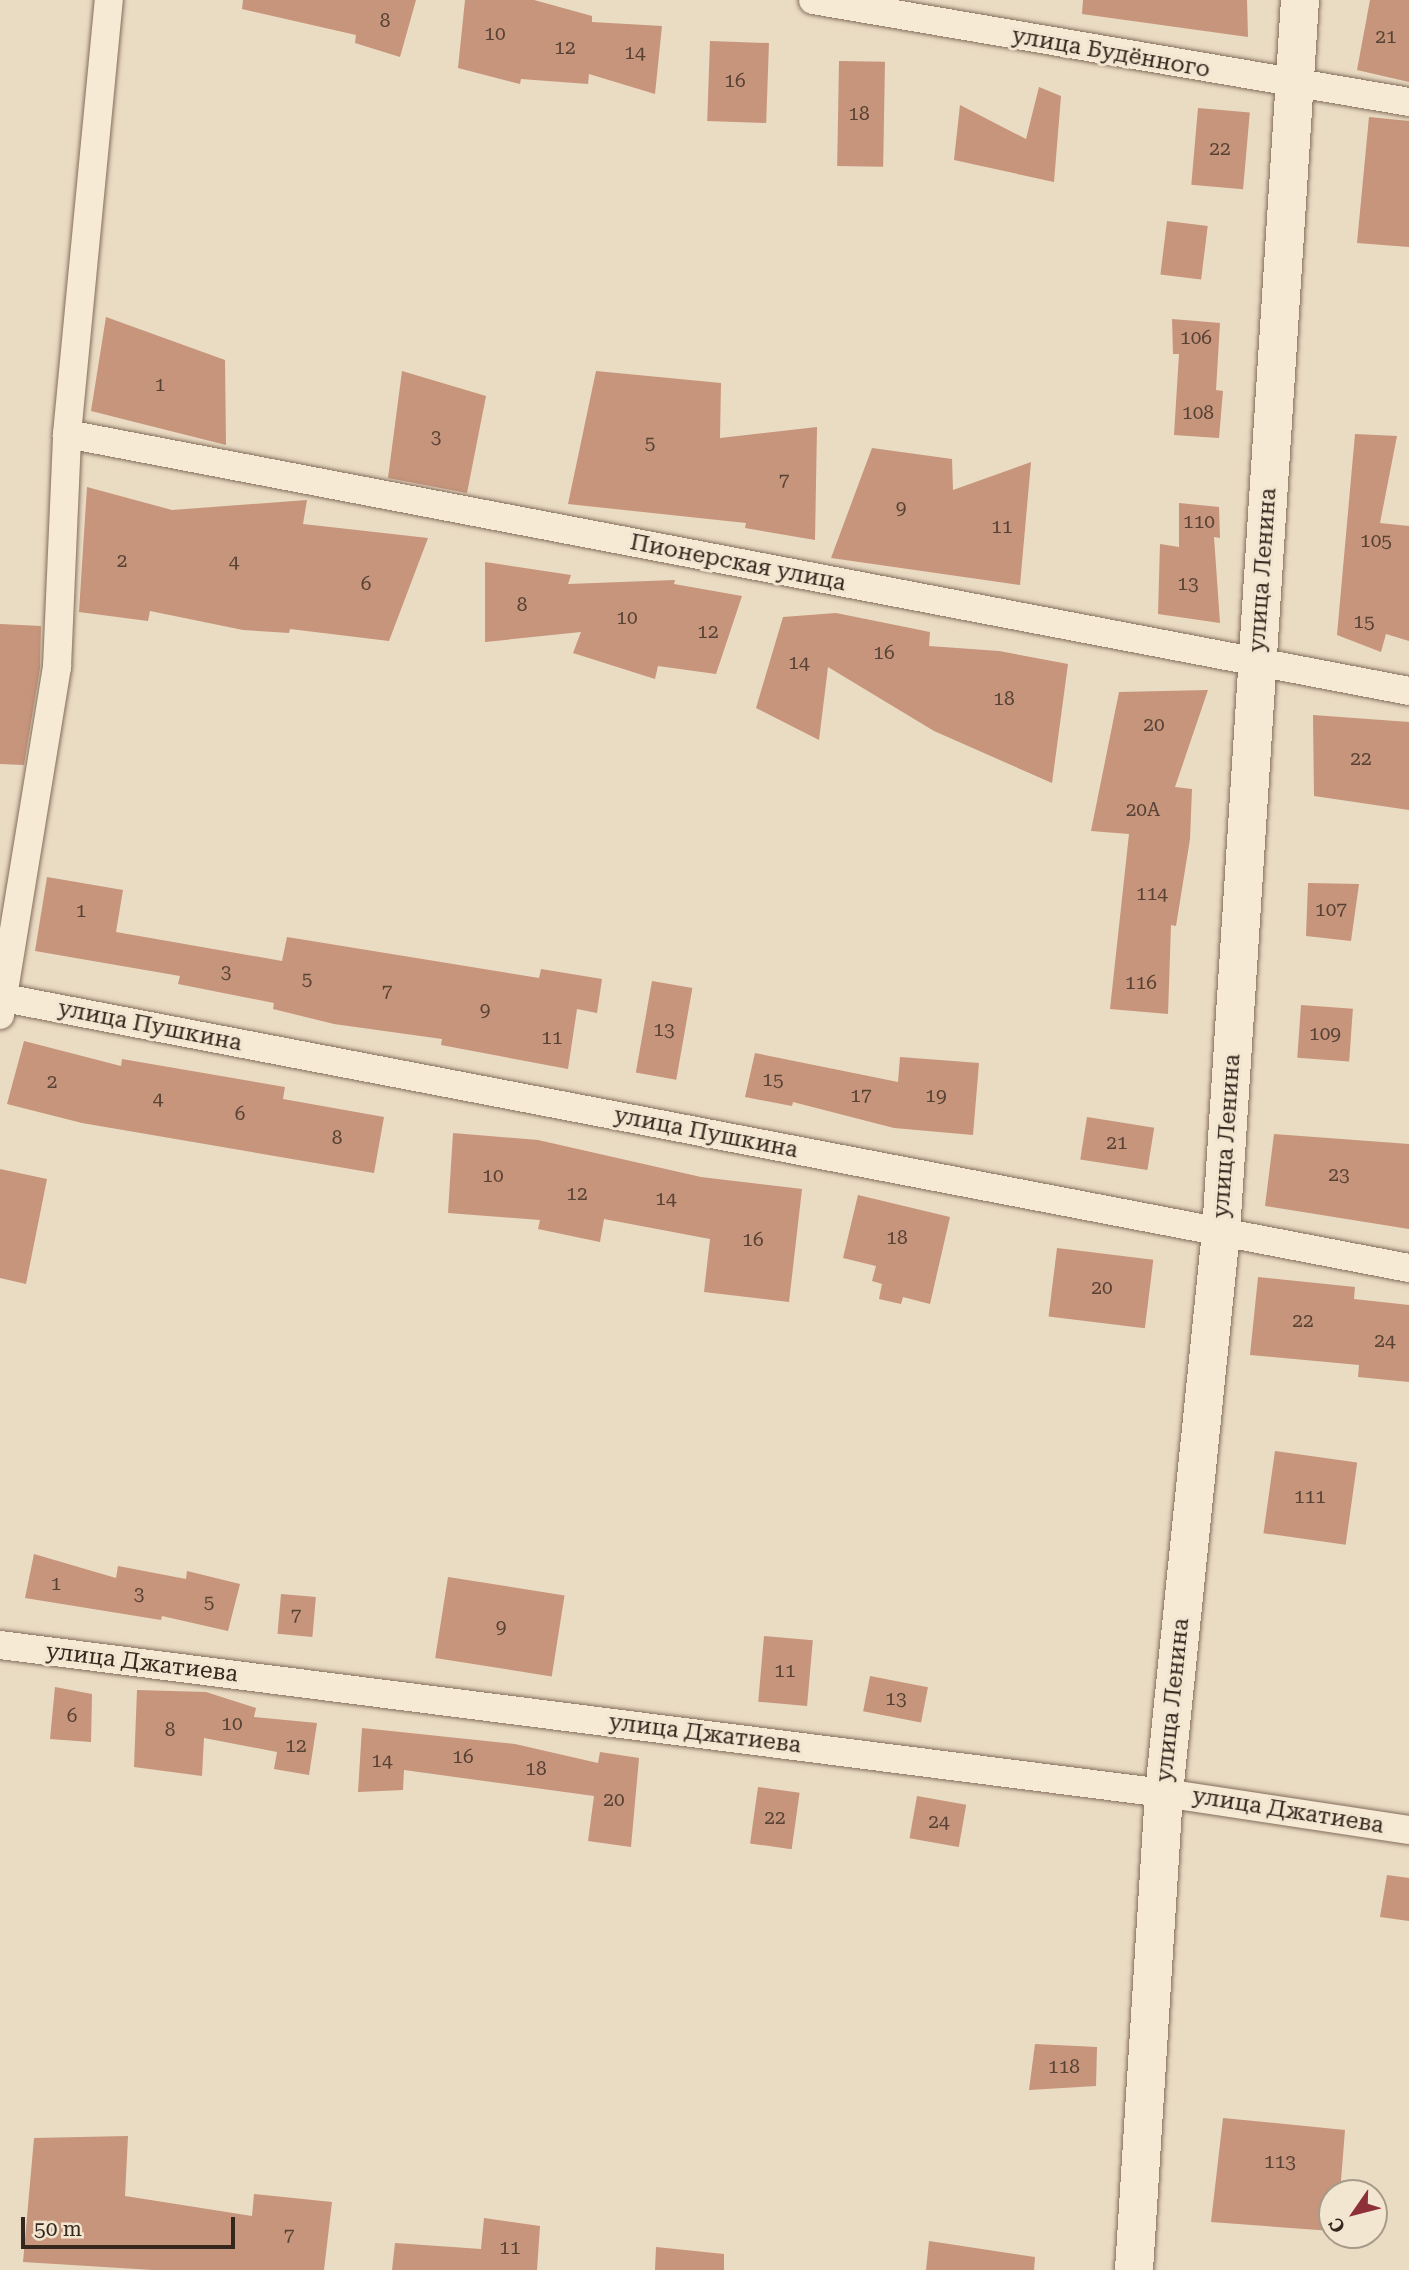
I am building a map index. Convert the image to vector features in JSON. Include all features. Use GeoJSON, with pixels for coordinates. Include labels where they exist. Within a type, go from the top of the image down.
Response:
{"type":"FeatureCollection","features":[{"type":"Feature","properties":{"kind":"street"},"geometry":{"type":"LineString","coordinates":[[2,1006],[57,667],[67,435],[109,0]]}},
{"type":"Feature","properties":{"kind":"street","name":"улица Будённого"},"geometry":{"type":"LineString","coordinates":[[813,0],[1295,85],[1409,102]]}},
{"type":"Feature","properties":{"kind":"street","name":"улица Ленина"},"geometry":{"type":"LineString","coordinates":[[1134,2270],[1164,1793],[1221,1232],[1300,0]]}},
{"type":"Feature","properties":{"kind":"street","name":"Пионерская улица"},"geometry":{"type":"LineString","coordinates":[[67,435],[1409,691]]}},
{"type":"Feature","properties":{"kind":"street","name":"улица Пушкина"},"geometry":{"type":"LineString","coordinates":[[2,1006],[1409,1268]]}},
{"type":"Feature","properties":{"kind":"street","name":"улица Джатиева"},"geometry":{"type":"LineString","coordinates":[[0,1645],[1164,1793],[1409,1830]]}},
{"type":"Feature","properties":{"kind":"building"},"geometry":{"type":"Polygon","coordinates":[[[243,0],[416,0],[400,57],[355,43],[356,35],[242,9],[243,0]]]}},
{"type":"Feature","properties":{"kind":"building"},"geometry":{"type":"Polygon","coordinates":[[[465,0],[534,0],[592,16],[592,22],[662,26],[655,94],[589,74],[588,84],[521,79],[520,84],[458,68],[465,0]]]}},
{"type":"Feature","properties":{"kind":"building"},"geometry":{"type":"Polygon","coordinates":[[[1083,0],[1247,0],[1248,37],[1082,14],[1083,0]]]}},
{"type":"Feature","properties":{"kind":"building"},"geometry":{"type":"Polygon","coordinates":[[[1370,0],[1409,0],[1409,82],[1357,70],[1370,0]]]}},
{"type":"Feature","properties":{"kind":"building"},"geometry":{"type":"Polygon","coordinates":[[[710,41],[769,43],[766,123],[707,121],[710,41]]]}},
{"type":"Feature","properties":{"kind":"building"},"geometry":{"type":"Polygon","coordinates":[[[839,61],[885,62],[883,167],[837,166],[839,61]]]}},
{"type":"Feature","properties":{"kind":"building"},"geometry":{"type":"Polygon","coordinates":[[[1039,87],[1061,96],[1054,182],[954,160],[960,105],[1026,139],[1039,87]]]}},
{"type":"Feature","properties":{"kind":"building"},"geometry":{"type":"Polygon","coordinates":[[[1198,108],[1250,113],[1243,189],[1191,185],[1198,108]]]}},
{"type":"Feature","properties":{"kind":"building"},"geometry":{"type":"Polygon","coordinates":[[[1369,117],[1409,121],[1409,247],[1357,243],[1369,117]]]}},
{"type":"Feature","properties":{"kind":"building"},"geometry":{"type":"Polygon","coordinates":[[[1167,221],[1208,226],[1201,280],[1160,275],[1167,221]]]}},
{"type":"Feature","properties":{"kind":"building"},"geometry":{"type":"Polygon","coordinates":[[[106,317],[225,360],[226,445],[91,411],[106,317]]]}},
{"type":"Feature","properties":{"kind":"building"},"geometry":{"type":"Polygon","coordinates":[[[1172,319],[1220,323],[1216,390],[1223,391],[1219,438],[1174,435],[1179,354],[1173,354],[1172,319]]]}},
{"type":"Feature","properties":{"kind":"building"},"geometry":{"type":"Polygon","coordinates":[[[402,371],[486,396],[467,493],[388,478],[402,371]]]}},
{"type":"Feature","properties":{"kind":"building"},"geometry":{"type":"Polygon","coordinates":[[[596,371],[721,383],[720,438],[817,427],[815,540],[745,528],[746,523],[568,504],[596,371]]]}},
{"type":"Feature","properties":{"kind":"building"},"geometry":{"type":"Polygon","coordinates":[[[1355,434],[1397,436],[1380,523],[1409,526],[1409,641],[1386,634],[1381,652],[1337,635],[1355,434]]]}},
{"type":"Feature","properties":{"kind":"building"},"geometry":{"type":"Polygon","coordinates":[[[872,448],[952,459],[953,490],[1031,462],[1020,585],[831,558],[872,448]]]}},
{"type":"Feature","properties":{"kind":"building"},"geometry":{"type":"Polygon","coordinates":[[[87,487],[172,510],[307,500],[303,524],[428,538],[389,641],[290,629],[289,633],[243,630],[150,611],[148,621],[79,612],[87,487]]]}},
{"type":"Feature","properties":{"kind":"building"},"geometry":{"type":"Polygon","coordinates":[[[1179,503],[1219,507],[1220,538],[1214,537],[1220,623],[1158,614],[1160,544],[1179,547],[1179,503]]]}},
{"type":"Feature","properties":{"kind":"building"},"geometry":{"type":"Polygon","coordinates":[[[485,562],[571,575],[568,584],[675,580],[674,584],[742,596],[716,674],[658,666],[655,679],[573,653],[581,632],[485,642],[485,562]]]}},
{"type":"Feature","properties":{"kind":"building"},"geometry":{"type":"Polygon","coordinates":[[[836,613],[930,632],[929,646],[999,651],[1068,664],[1052,783],[934,731],[828,667],[819,740],[756,708],[783,617],[836,613]]]}},
{"type":"Feature","properties":{"kind":"building"},"geometry":{"type":"Polygon","coordinates":[[[0,624],[41,626],[40,668],[24,765],[0,764],[0,624]]]}},
{"type":"Feature","properties":{"kind":"building"},"geometry":{"type":"Polygon","coordinates":[[[1208,690],[1175,787],[1192,789],[1190,839],[1176,926],[1171,925],[1168,1014],[1110,1009],[1129,834],[1091,831],[1119,692],[1208,690]]]}},
{"type":"Feature","properties":{"kind":"building"},"geometry":{"type":"Polygon","coordinates":[[[1313,715],[1409,722],[1409,810],[1314,796],[1313,715]]]}},
{"type":"Feature","properties":{"kind":"building"},"geometry":{"type":"Polygon","coordinates":[[[47,877],[123,890],[116,932],[282,961],[287,937],[539,978],[541,969],[602,979],[597,1013],[577,1009],[568,1069],[441,1045],[442,1039],[334,1024],[273,1009],[274,1003],[178,984],[180,976],[35,951],[47,877]]]}},
{"type":"Feature","properties":{"kind":"building"},"geometry":{"type":"Polygon","coordinates":[[[1308,883],[1359,884],[1351,941],[1306,936],[1308,883]]]}},
{"type":"Feature","properties":{"kind":"building"},"geometry":{"type":"Polygon","coordinates":[[[652,981],[692,988],[676,1080],[636,1073],[652,981]]]}},
{"type":"Feature","properties":{"kind":"building"},"geometry":{"type":"Polygon","coordinates":[[[1301,1005],[1353,1009],[1349,1061],[1297,1058],[1301,1005]]]}},
{"type":"Feature","properties":{"kind":"building"},"geometry":{"type":"Polygon","coordinates":[[[24,1041],[121,1066],[122,1059],[285,1087],[283,1099],[384,1117],[374,1173],[82,1123],[7,1104],[24,1041]]]}},
{"type":"Feature","properties":{"kind":"building"},"geometry":{"type":"Polygon","coordinates":[[[755,1053],[898,1082],[900,1057],[979,1063],[973,1135],[894,1128],[793,1102],[792,1106],[745,1097],[755,1053]]]}},
{"type":"Feature","properties":{"kind":"building"},"geometry":{"type":"Polygon","coordinates":[[[1087,1117],[1154,1128],[1147,1170],[1080,1159],[1087,1117]]]}},
{"type":"Feature","properties":{"kind":"building"},"geometry":{"type":"Polygon","coordinates":[[[453,1133],[538,1140],[701,1177],[802,1189],[789,1302],[704,1292],[710,1239],[604,1219],[600,1242],[538,1229],[540,1220],[448,1213],[453,1133]]]}},
{"type":"Feature","properties":{"kind":"building"},"geometry":{"type":"Polygon","coordinates":[[[1274,1134],[1409,1144],[1409,1229],[1265,1206],[1274,1134]]]}},
{"type":"Feature","properties":{"kind":"building"},"geometry":{"type":"Polygon","coordinates":[[[0,1169],[47,1179],[26,1284],[0,1278],[0,1169]]]}},
{"type":"Feature","properties":{"kind":"building"},"geometry":{"type":"Polygon","coordinates":[[[858,1195],[950,1217],[930,1304],[903,1297],[901,1304],[879,1299],[882,1284],[872,1281],[876,1266],[843,1258],[858,1195]]]}},
{"type":"Feature","properties":{"kind":"building"},"geometry":{"type":"Polygon","coordinates":[[[1057,1248],[1153,1260],[1145,1328],[1049,1316],[1057,1248]]]}},
{"type":"Feature","properties":{"kind":"building"},"geometry":{"type":"Polygon","coordinates":[[[1258,1277],[1355,1287],[1354,1299],[1409,1305],[1409,1382],[1358,1377],[1359,1365],[1250,1355],[1258,1277]]]}},
{"type":"Feature","properties":{"kind":"building"},"geometry":{"type":"Polygon","coordinates":[[[1275,1451],[1357,1463],[1346,1545],[1263,1533],[1275,1451]]]}},
{"type":"Feature","properties":{"kind":"building"},"geometry":{"type":"Polygon","coordinates":[[[34,1554],[116,1578],[118,1566],[186,1579],[187,1571],[240,1584],[228,1631],[162,1616],[161,1620],[25,1598],[34,1554]]]}},
{"type":"Feature","properties":{"kind":"building"},"geometry":{"type":"Polygon","coordinates":[[[448,1577],[565,1595],[552,1676],[435,1658],[448,1577]]]}},
{"type":"Feature","properties":{"kind":"building"},"geometry":{"type":"Polygon","coordinates":[[[281,1594],[316,1597],[312,1637],[278,1634],[281,1594]]]}},
{"type":"Feature","properties":{"kind":"building"},"geometry":{"type":"Polygon","coordinates":[[[764,1636],[813,1640],[807,1706],[758,1702],[764,1636]]]}},
{"type":"Feature","properties":{"kind":"building"},"geometry":{"type":"Polygon","coordinates":[[[870,1676],[928,1687],[921,1723],[863,1711],[870,1676]]]}},
{"type":"Feature","properties":{"kind":"building"},"geometry":{"type":"Polygon","coordinates":[[[55,1687],[92,1694],[91,1742],[50,1739],[55,1687]]]}},
{"type":"Feature","properties":{"kind":"building"},"geometry":{"type":"Polygon","coordinates":[[[137,1690],[206,1692],[256,1708],[254,1717],[317,1723],[309,1775],[274,1769],[277,1752],[204,1738],[202,1776],[134,1767],[137,1690]]]}},
{"type":"Feature","properties":{"kind":"building"},"geometry":{"type":"Polygon","coordinates":[[[362,1728],[515,1744],[598,1763],[600,1752],[639,1758],[631,1847],[588,1841],[594,1796],[404,1770],[403,1790],[358,1792],[362,1728]]]}},
{"type":"Feature","properties":{"kind":"building"},"geometry":{"type":"Polygon","coordinates":[[[758,1787],[800,1793],[792,1849],[750,1843],[758,1787]]]}},
{"type":"Feature","properties":{"kind":"building"},"geometry":{"type":"Polygon","coordinates":[[[917,1796],[966,1805],[959,1847],[910,1838],[917,1796]]]}},
{"type":"Feature","properties":{"kind":"building"},"geometry":{"type":"Polygon","coordinates":[[[1387,1875],[1409,1878],[1409,1921],[1380,1917],[1387,1875]]]}},
{"type":"Feature","properties":{"kind":"building"},"geometry":{"type":"Polygon","coordinates":[[[1035,2044],[1097,2047],[1096,2086],[1029,2090],[1035,2044]]]}},
{"type":"Feature","properties":{"kind":"building"},"geometry":{"type":"Polygon","coordinates":[[[1223,2118],[1345,2130],[1341,2179],[1318,2179],[1318,2230],[1211,2222],[1223,2118]]]}},
{"type":"Feature","properties":{"kind":"building"},"geometry":{"type":"Polygon","coordinates":[[[128,2136],[125,2196],[252,2216],[254,2194],[332,2202],[324,2270],[153,2270],[23,2262],[34,2138],[128,2136]]]}},
{"type":"Feature","properties":{"kind":"building"},"geometry":{"type":"Polygon","coordinates":[[[484,2218],[540,2226],[537,2270],[392,2270],[395,2243],[481,2249],[484,2218]]]}},
{"type":"Feature","properties":{"kind":"building"},"geometry":{"type":"Polygon","coordinates":[[[929,2241],[1035,2257],[1034,2270],[926,2270],[929,2241]]]}},
{"type":"Feature","properties":{"kind":"building"},"geometry":{"type":"Polygon","coordinates":[[[656,2247],[724,2254],[724,2270],[655,2270],[656,2247]]]}}]}
